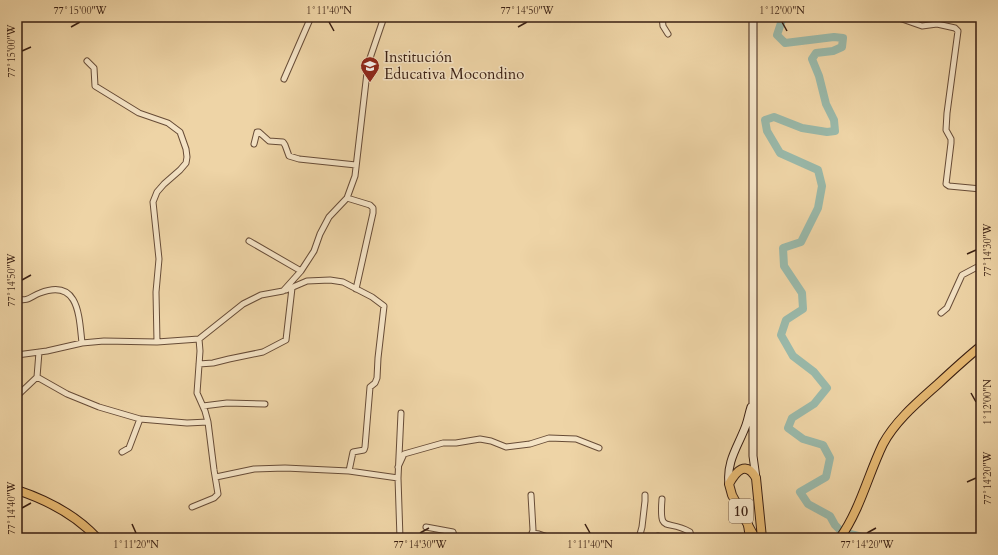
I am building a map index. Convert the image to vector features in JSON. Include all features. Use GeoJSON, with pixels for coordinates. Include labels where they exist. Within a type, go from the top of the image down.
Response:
{"type":"FeatureCollection","features":[{"type":"Feature","properties":{"kind":"main road","name":"10"},"geometry":{"type":"LineString","coordinates":[[752,17],[753,456],[761,538]]}},
{"type":"Feature","properties":{"kind":"main road"},"geometry":{"type":"LineString","coordinates":[[840,538],[847,528],[884,444],[895,425],[908,411],[981,346]]}},
{"type":"Feature","properties":{"kind":"main road","name":"10"},"geometry":{"type":"LineString","coordinates":[[753,397],[746,425],[732,454],[728,476],[732,495],[748,525],[761,538]]}},
{"type":"Feature","properties":{"kind":"main road"},"geometry":{"type":"LineString","coordinates":[[729,484],[737,472],[742,469],[748,469],[756,478]]}},
{"type":"Feature","properties":{"kind":"main road"},"geometry":{"type":"LineString","coordinates":[[17,490],[37,496],[56,506],[78,520],[97,538]]}},
{"type":"Feature","properties":{"kind":"main road"},"geometry":{"type":"LineString","coordinates":[[748,525],[750,538]]}},
{"type":"Feature","properties":{"kind":"street"},"geometry":{"type":"LineString","coordinates":[[284,79],[311,17]]}},
{"type":"Feature","properties":{"kind":"street"},"geometry":{"type":"LineString","coordinates":[[284,291],[301,271],[314,251],[320,234],[329,217],[347,198],[355,176],[368,64],[384,17]]}},
{"type":"Feature","properties":{"kind":"street"},"geometry":{"type":"LineString","coordinates":[[662,17],[663,26],[668,34]]}},
{"type":"Feature","properties":{"kind":"street"},"geometry":{"type":"LineString","coordinates":[[903,17],[902,19],[922,26],[937,24],[955,28],[958,31],[946,113],[946,130],[951,139],[946,184],[949,186],[981,189]]}},
{"type":"Feature","properties":{"kind":"street"},"geometry":{"type":"LineString","coordinates":[[937,24],[938,17]]}},
{"type":"Feature","properties":{"kind":"street"},"geometry":{"type":"LineString","coordinates":[[87,61],[94,68],[95,86],[139,113],[168,123],[180,132],[186,149],[186,163],[157,192],[153,202],[159,259],[156,292],[157,342]]}},
{"type":"Feature","properties":{"kind":"street"},"geometry":{"type":"LineString","coordinates":[[254,144],[256,134],[259,132],[269,141],[283,142],[289,156],[299,159],[356,165]]}},
{"type":"Feature","properties":{"kind":"street"},"geometry":{"type":"LineString","coordinates":[[347,198],[370,205],[373,208],[356,289]]}},
{"type":"Feature","properties":{"kind":"street"},"geometry":{"type":"LineString","coordinates":[[249,241],[301,271]]}},
{"type":"Feature","properties":{"kind":"street"},"geometry":{"type":"LineString","coordinates":[[941,313],[947,308],[962,275],[981,265]]}},
{"type":"Feature","properties":{"kind":"street"},"geometry":{"type":"LineString","coordinates":[[17,355],[82,343],[104,341],[157,342],[199,339],[243,304],[261,295],[284,291],[307,281],[330,280],[343,282],[372,297],[384,306],[377,378],[375,383],[370,387],[365,447],[364,450],[353,452],[349,471]]}},
{"type":"Feature","properties":{"kind":"street"},"geometry":{"type":"LineString","coordinates":[[199,364],[213,363],[263,352],[286,340],[292,288]]}},
{"type":"Feature","properties":{"kind":"street"},"geometry":{"type":"LineString","coordinates":[[17,299],[30,299],[39,293],[51,290],[59,290],[70,294],[76,302],[82,343]]}},
{"type":"Feature","properties":{"kind":"street"},"geometry":{"type":"LineString","coordinates":[[192,508],[214,498],[218,494],[208,422],[198,393],[200,351],[199,339]]}},
{"type":"Feature","properties":{"kind":"street"},"geometry":{"type":"LineString","coordinates":[[17,396],[37,376],[39,352]]}},
{"type":"Feature","properties":{"kind":"street"},"geometry":{"type":"LineString","coordinates":[[37,376],[67,394],[99,407],[140,419],[187,423],[208,422]]}},
{"type":"Feature","properties":{"kind":"street"},"geometry":{"type":"LineString","coordinates":[[203,406],[227,403],[264,404]]}},
{"type":"Feature","properties":{"kind":"street"},"geometry":{"type":"LineString","coordinates":[[400,538],[398,467],[401,413]]}},
{"type":"Feature","properties":{"kind":"street"},"geometry":{"type":"LineString","coordinates":[[122,452],[129,448],[140,419]]}},
{"type":"Feature","properties":{"kind":"street"},"geometry":{"type":"LineString","coordinates":[[398,467],[404,454],[443,443],[480,440],[491,441],[506,447],[530,444],[548,438],[576,438],[599,448]]}},
{"type":"Feature","properties":{"kind":"street"},"geometry":{"type":"LineString","coordinates":[[216,476],[268,468],[349,471],[398,478]]}},
{"type":"Feature","properties":{"kind":"street"},"geometry":{"type":"LineString","coordinates":[[531,495],[531,535],[539,534],[551,538]]}},
{"type":"Feature","properties":{"kind":"street"},"geometry":{"type":"LineString","coordinates":[[639,538],[642,527],[645,495]]}},
{"type":"Feature","properties":{"kind":"street"},"geometry":{"type":"LineString","coordinates":[[662,499],[662,521],[666,524],[687,530],[690,532],[692,538]]}},
{"type":"Feature","properties":{"kind":"street"},"geometry":{"type":"LineString","coordinates":[[426,527],[453,532],[455,538]]}},
{"type":"Feature","properties":{"kind":"waterway"},"geometry":{"type":"LineString","coordinates":[[786,17],[782,20],[777,35],[785,43],[834,37],[843,38],[842,47],[833,51],[816,53],[812,59],[819,76],[826,104],[834,120],[835,131],[827,132],[802,128],[774,117],[765,120],[767,131],[780,153],[818,170],[822,186],[818,208],[801,242],[783,248],[784,266],[802,293],[803,309],[786,320],[781,335],[793,356],[814,372],[827,388],[814,404],[792,418],[788,428],[803,439],[823,445],[830,458],[826,477],[800,492],[808,504],[830,516],[835,525],[842,532],[866,538]]}},
{"type":"Feature","properties":{"kind":"place","name":"Institución Educativa Mocondino"},"geometry":{"type":"Point","coordinates":[370,83]}}]}
